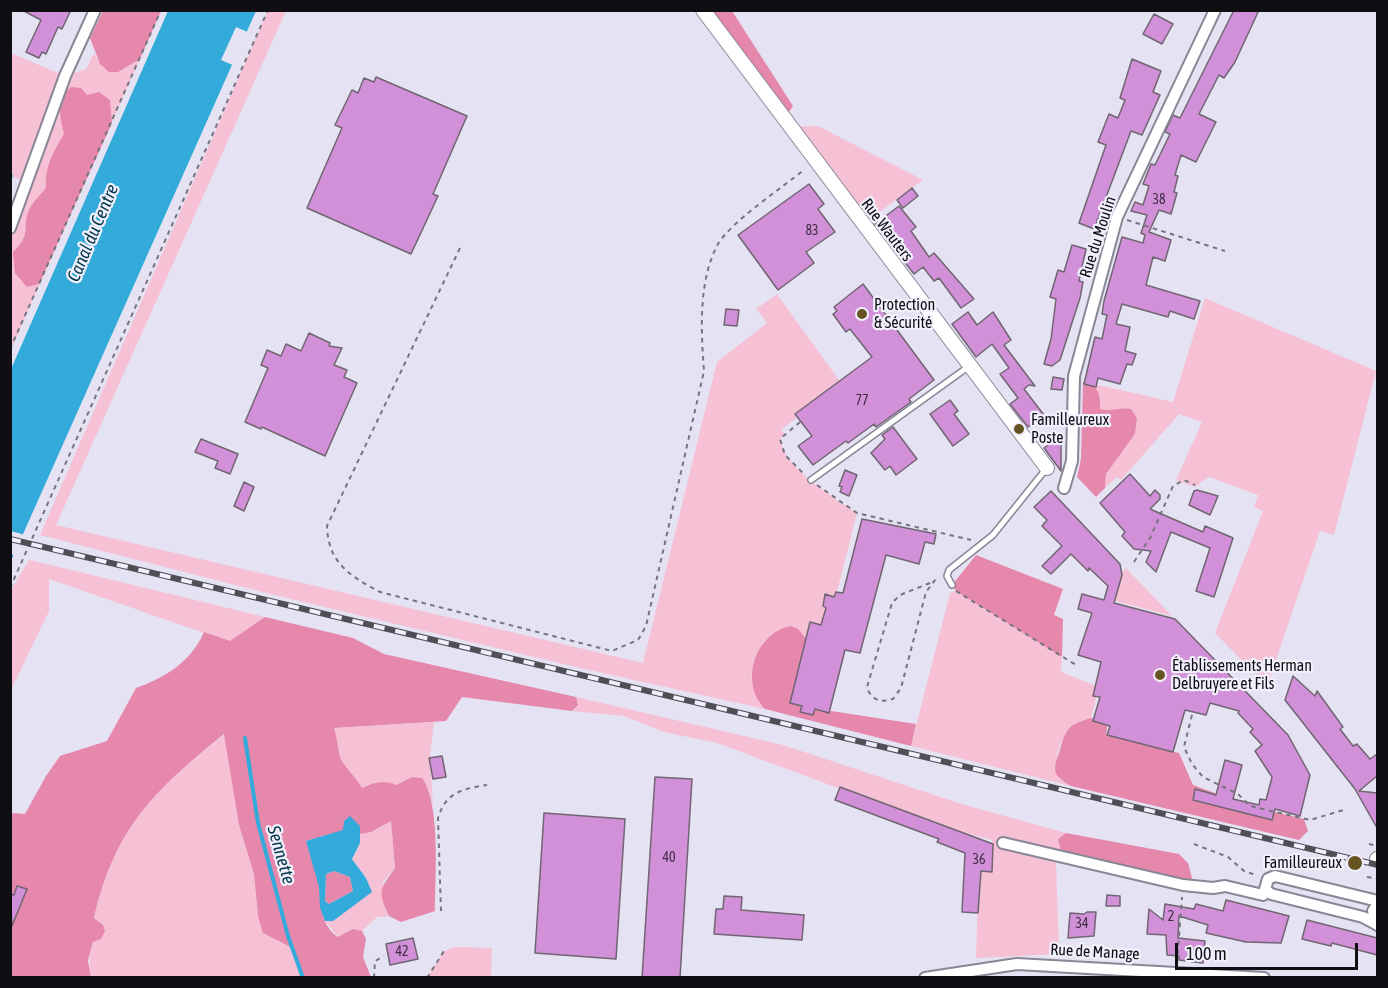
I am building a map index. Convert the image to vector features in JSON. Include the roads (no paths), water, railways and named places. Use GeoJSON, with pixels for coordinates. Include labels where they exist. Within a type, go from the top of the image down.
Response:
{"type":"FeatureCollection","features":[{"type":"Feature","properties":{"kind":"street"},"geometry":{"type":"LineString","coordinates":[[10,228],[65,76],[95,10]]}},
{"type":"Feature","properties":{"kind":"street","name":"Rue Wauters"},"geometry":{"type":"LineString","coordinates":[[703,10],[1047,468]]}},
{"type":"Feature","properties":{"kind":"street","name":"Rue du Moulin"},"geometry":{"type":"LineString","coordinates":[[1064,488],[1072,461],[1074,376],[1118,217],[1215,10]]}},
{"type":"Feature","properties":{"kind":"street"},"geometry":{"type":"LineString","coordinates":[[1003,843],[1183,885],[1213,888],[1225,886],[1263,895]]}},
{"type":"Feature","properties":{"kind":"street"},"geometry":{"type":"LineString","coordinates":[[1275,876],[1377,902],[1373,911],[1377,925],[1363,917],[1271,894],[1265,889],[1268,879],[1275,876]]}},
{"type":"Feature","properties":{"kind":"street","name":"Rue de Manage"},"geometry":{"type":"LineString","coordinates":[[925,978],[1017,964],[1264,978]]}},
{"type":"Feature","properties":{"kind":"lane"},"geometry":{"type":"LineString","coordinates":[[811,480],[970,366]]}},
{"type":"Feature","properties":{"kind":"lane"},"geometry":{"type":"LineString","coordinates":[[951,585],[947,576],[953,565],[1002,525],[1047,468]]}},
{"type":"Feature","properties":{"kind":"water","name":"Canal du Centre"},"geometry":{"type":"Polygon","coordinates":[[[168,11],[256,11],[11,561],[11,369],[168,11]]]}},
{"type":"Feature","properties":{"kind":"water"},"geometry":{"type":"Polygon","coordinates":[[[350,816],[360,826],[360,843],[352,859],[366,878],[372,892],[333,921],[325,921],[320,908],[319,887],[306,841],[343,830],[344,821],[350,816]],[[334,871],[326,874],[325,901],[329,904],[353,891],[350,877],[334,871]]]}},
{"type":"Feature","properties":{"kind":"waterway","name":"Sennette"},"geometry":{"type":"LineString","coordinates":[[245,738],[258,823],[288,936],[303,978]]}},
{"type":"Feature","properties":{"kind":"railway"},"geometry":{"type":"LineString","coordinates":[[10,539],[1378,865]]}},
{"type":"Feature","properties":{"kind":"place","name":"Protection & Sécurité"},"geometry":{"type":"Point","coordinates":[862,314]}},
{"type":"Feature","properties":{"kind":"place","name":"Familleureux Poste"},"geometry":{"type":"Point","coordinates":[1019,429]}},
{"type":"Feature","properties":{"kind":"place","name":"Établissements Herman Delbruyere et Fils"},"geometry":{"type":"Point","coordinates":[1160,675]}},
{"type":"Feature","properties":{"kind":"place","name":"Familleureux"},"geometry":{"type":"Point","coordinates":[1355,863]}}]}
